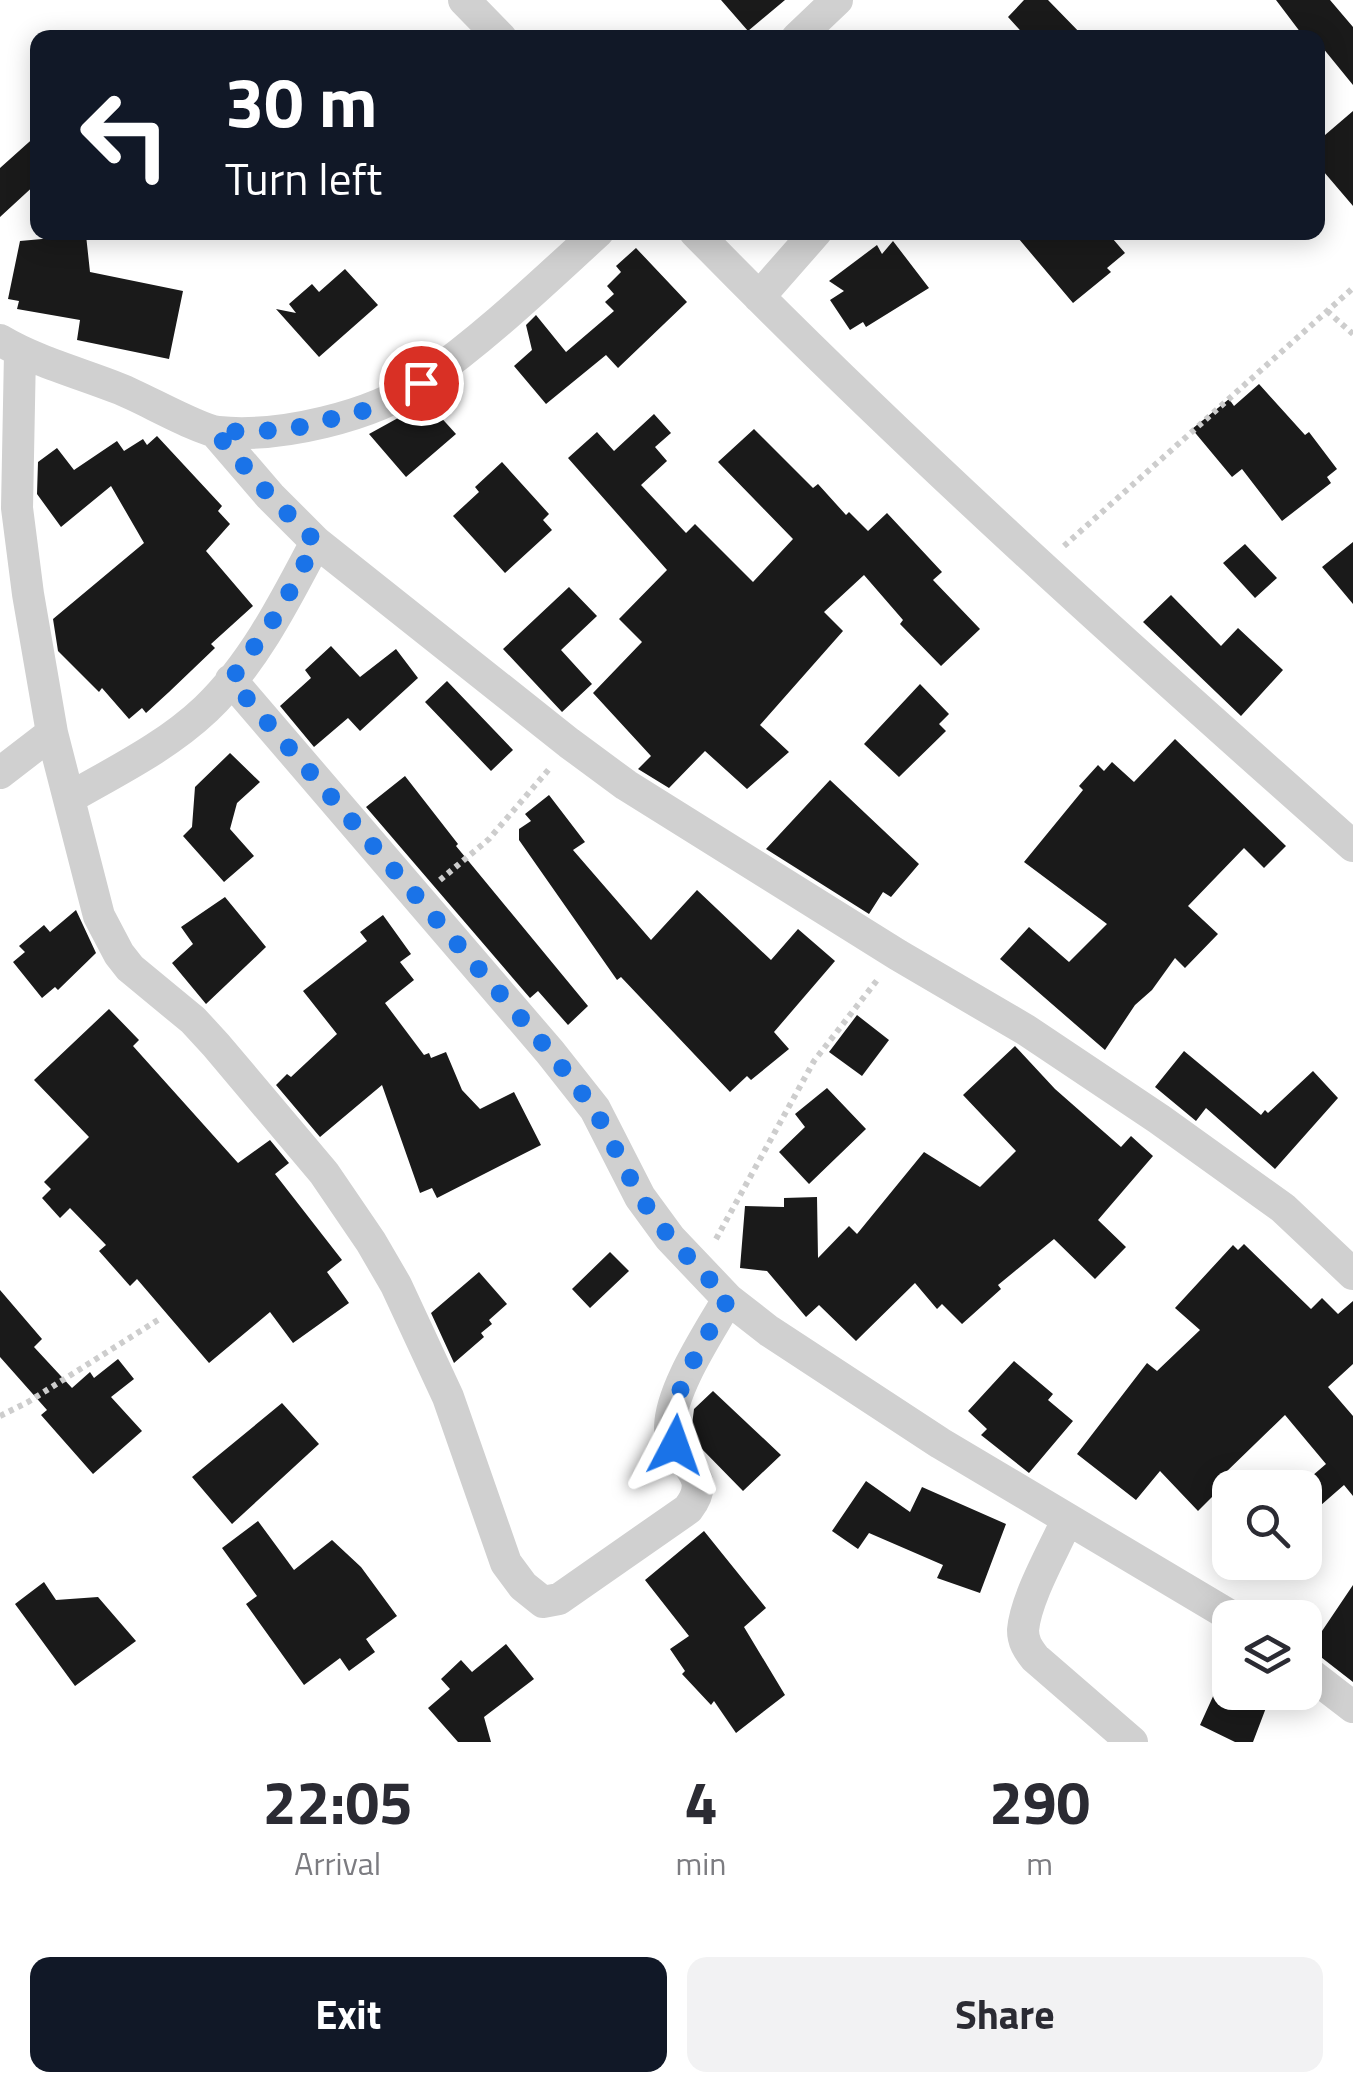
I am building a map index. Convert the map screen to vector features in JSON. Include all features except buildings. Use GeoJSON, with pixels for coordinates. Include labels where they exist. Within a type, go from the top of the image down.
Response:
{"type":"FeatureCollection","features":[{"type":"Feature","properties":{"kind":"street"},"geometry":{"type":"LineString","coordinates":[[464,0],[494,30]]}},
{"type":"Feature","properties":{"kind":"street"},"geometry":{"type":"LineString","coordinates":[[805,30],[837,0]]}},
{"type":"Feature","properties":{"kind":"street"},"geometry":{"type":"LineString","coordinates":[[215,432],[288,430],[366,410],[421,383],[589,240]]}},
{"type":"Feature","properties":{"kind":"street"},"geometry":{"type":"LineString","coordinates":[[703,240],[1041,567],[1353,846]]}},
{"type":"Feature","properties":{"kind":"street"},"geometry":{"type":"LineString","coordinates":[[759,298],[809,240]]}},
{"type":"Feature","properties":{"kind":"street"},"geometry":{"type":"LineString","coordinates":[[728,1299],[693,1363],[677,1399],[670,1428],[675,1445],[699,1484],[698,1496],[688,1510],[559,1600],[543,1602],[523,1586],[506,1563],[448,1397],[396,1285],[371,1242],[324,1173],[216,1045],[119,954],[99,916],[52,733],[17,508],[10,346],[150,400],[215,432],[316,542],[569,743],[626,785],[1026,1030],[1159,1119],[1283,1208],[1353,1274]]}},
{"type":"Feature","properties":{"kind":"street"},"geometry":{"type":"LineString","coordinates":[[71,797],[161,746],[207,708],[280,610],[316,542]]}},
{"type":"Feature","properties":{"kind":"street"},"geometry":{"type":"LineString","coordinates":[[231,680],[550,1052],[595,1110],[640,1197],[670,1238],[728,1299],[826,1369],[1067,1520],[1212,1605]]}},
{"type":"Feature","properties":{"kind":"street"},"geometry":{"type":"LineString","coordinates":[[0,774],[52,733]]}},
{"type":"Feature","properties":{"kind":"street"},"geometry":{"type":"LineString","coordinates":[[1067,1520],[1031,1603],[1024,1630],[1026,1646],[1132,1742]]}},
{"type":"Feature","properties":{"kind":"street"},"geometry":{"type":"LineString","coordinates":[[1322,1683],[1353,1708]]}},
{"type":"Feature","properties":{"kind":"path"},"geometry":{"type":"LineString","coordinates":[[1041,567],[1353,288]]}},
{"type":"Feature","properties":{"kind":"path"},"geometry":{"type":"LineString","coordinates":[[1326,311],[1353,334]]}},
{"type":"Feature","properties":{"kind":"path"},"geometry":{"type":"LineString","coordinates":[[417,899],[489,839],[569,743]]}},
{"type":"Feature","properties":{"kind":"path"},"geometry":{"type":"LineString","coordinates":[[698,1268],[814,1061],[898,955]]}},
{"type":"Feature","properties":{"kind":"path"},"geometry":{"type":"LineString","coordinates":[[0,1416],[161,1318]]}},
{"type":"Feature","properties":{"kind":"route"},"geometry":{"type":"LineString","coordinates":[[421,383],[366,410],[288,430],[215,432],[316,542],[280,610],[231,680],[550,1052],[595,1110],[640,1197],[670,1238],[728,1299],[677,1399],[670,1428],[675,1445]]}}]}
